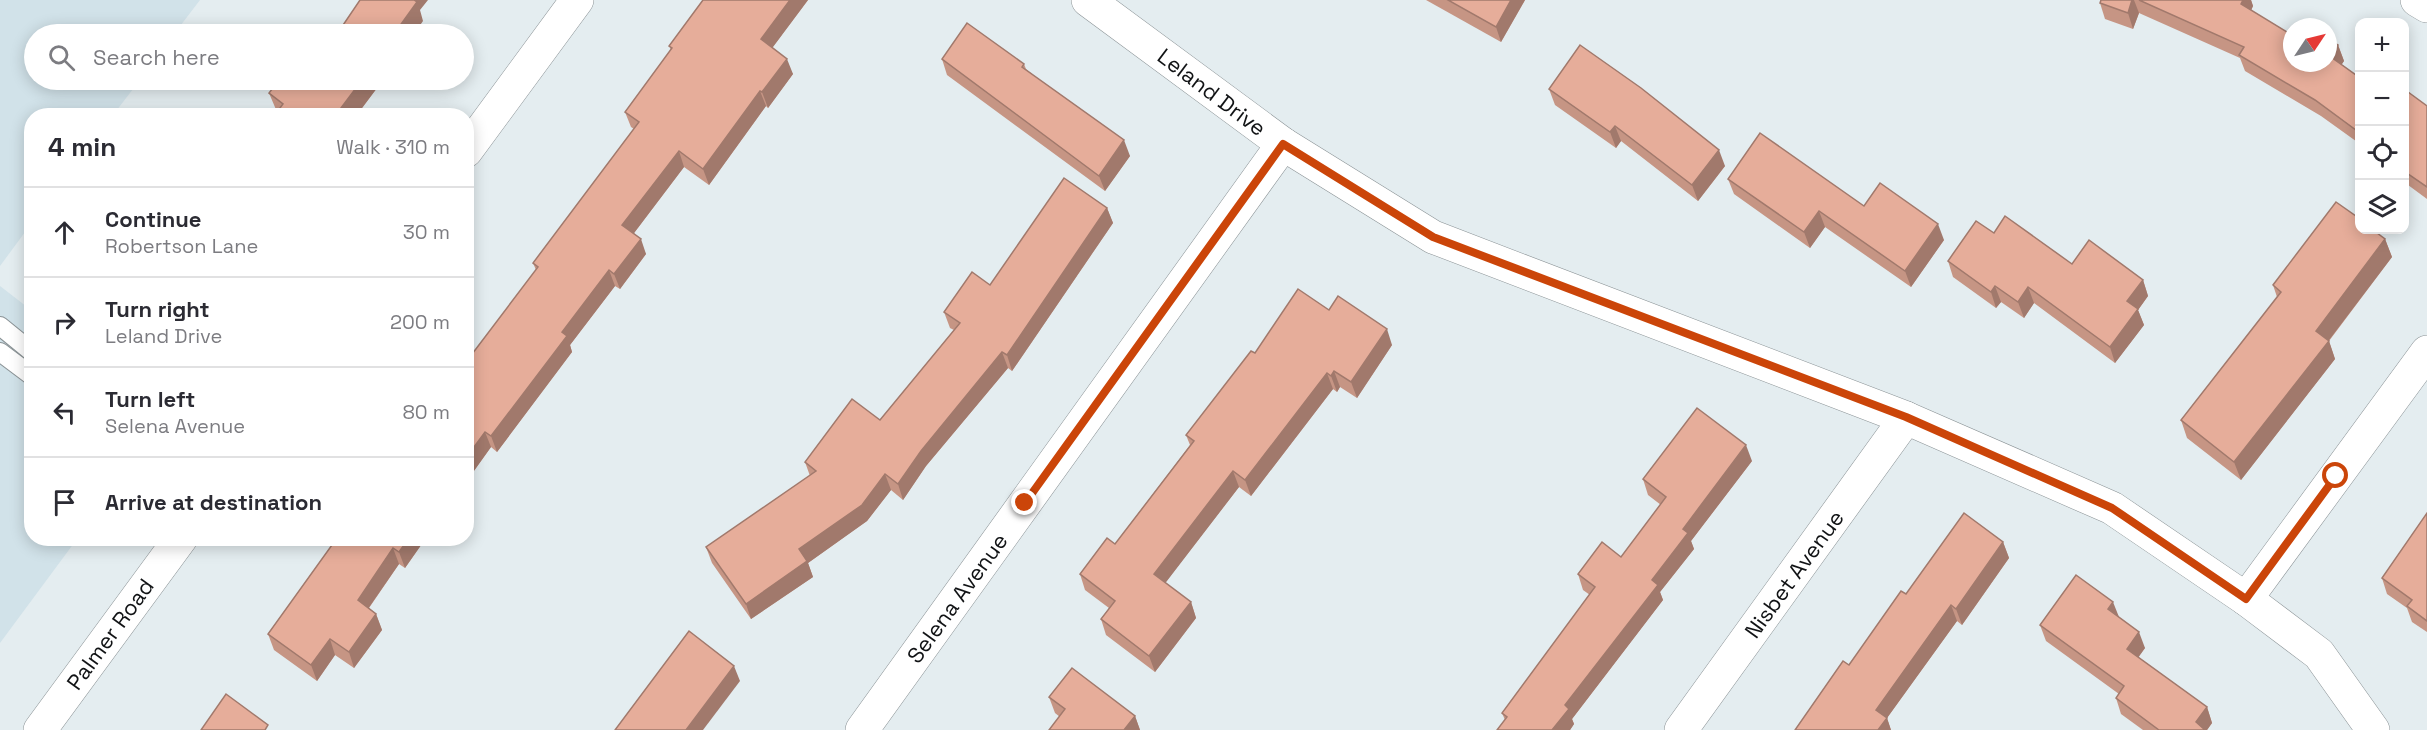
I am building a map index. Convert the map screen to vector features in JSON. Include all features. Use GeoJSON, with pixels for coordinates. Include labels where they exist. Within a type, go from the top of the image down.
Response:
{"type":"FeatureCollection","features":[{"type":"Feature","properties":{"kind":"street"},"geometry":{"type":"LineString","coordinates":[[474,140],[578,0]]}},
{"type":"Feature","properties":{"kind":"street","name":"Leland Drive"},"geometry":{"type":"LineString","coordinates":[[1088,0],[1283,144],[1433,237],[1906,417],[2112,508],[2246,599],[2319,654],[2373,730]]}},
{"type":"Feature","properties":{"kind":"street"},"geometry":{"type":"LineString","coordinates":[[2417,0],[2427,6]]}},
{"type":"Feature","properties":{"kind":"street","name":"Selena Avenue"},"geometry":{"type":"LineString","coordinates":[[862,730],[1283,144]]}},
{"type":"Feature","properties":{"kind":"street"},"geometry":{"type":"LineString","coordinates":[[2246,599],[2427,352]]}},
{"type":"Feature","properties":{"kind":"street","name":"Nisbet Avenue"},"geometry":{"type":"LineString","coordinates":[[1681,730],[1906,417]]}},
{"type":"Feature","properties":{"kind":"street","name":"Palmer Road"},"geometry":{"type":"LineString","coordinates":[[40,730],[175,546]]}},
{"type":"Feature","properties":{"kind":"lane"},"geometry":{"type":"LineString","coordinates":[[0,326],[24,346]]}},
{"type":"Feature","properties":{"kind":"lane"},"geometry":{"type":"LineString","coordinates":[[0,352],[24,370]]}},
{"type":"Feature","properties":{"kind":"shaded area"},"geometry":{"type":"Polygon","coordinates":[[[0,0],[200,0],[182,24],[24,24],[24,90],[132,90],[118,108],[24,108],[24,233],[0,266],[0,0]]]}},
{"type":"Feature","properties":{"kind":"shaded area"},"geometry":{"type":"Polygon","coordinates":[[[0,286],[24,305],[24,546],[72,546],[0,643],[0,286]]]}},
{"type":"Feature","properties":{"kind":"building"},"geometry":{"type":"Polygon","coordinates":[[[360,0],[414,0],[417,2],[401,24],[344,24],[360,0]]]}},
{"type":"Feature","properties":{"kind":"building"},"geometry":{"type":"Polygon","coordinates":[[[703,0],[790,0],[761,39],[787,59],[762,92],[760,91],[703,169],[679,151],[622,225],[641,239],[614,274],[609,270],[562,332],[567,336],[491,436],[485,432],[474,447],[474,351],[538,267],[533,263],[639,122],[625,112],[672,48],[669,46],[703,0]]]}},
{"type":"Feature","properties":{"kind":"building"},"geometry":{"type":"Polygon","coordinates":[[[1448,0],[1511,0],[1496,27],[1448,0]]]}},
{"type":"Feature","properties":{"kind":"building"},"geometry":{"type":"Polygon","coordinates":[[[2101,0],[2132,0],[2128,13],[2100,3],[2101,0]]]}},
{"type":"Feature","properties":{"kind":"building"},"geometry":{"type":"Polygon","coordinates":[[[2139,0],[2243,0],[2241,4],[2283,30],[2283,72],[2337,72],[2337,61],[2355,74],[2355,129],[2315,100],[2239,55],[2244,47],[2139,0]]]}},
{"type":"Feature","properties":{"kind":"building"},"geometry":{"type":"Polygon","coordinates":[[[967,23],[1024,64],[1022,67],[1124,140],[1099,176],[942,59],[967,23]]]}},
{"type":"Feature","properties":{"kind":"building"},"geometry":{"type":"Polygon","coordinates":[[[1580,45],[1641,88],[1719,150],[1692,185],[1615,126],[1610,132],[1549,89],[1580,45]]]}},
{"type":"Feature","properties":{"kind":"building"},"geometry":{"type":"Polygon","coordinates":[[[271,90],[354,90],[341,108],[280,108],[283,104],[269,93],[271,90]]]}},
{"type":"Feature","properties":{"kind":"building"},"geometry":{"type":"Polygon","coordinates":[[[2409,93],[2427,106],[2427,187],[2409,174],[2409,93]]]}},
{"type":"Feature","properties":{"kind":"building"},"geometry":{"type":"Polygon","coordinates":[[[1760,133],[1864,206],[1880,183],[1938,224],[1905,271],[1819,211],[1804,232],[1728,179],[1760,133]]]}},
{"type":"Feature","properties":{"kind":"building"},"geometry":{"type":"Polygon","coordinates":[[[1064,178],[1107,208],[1007,355],[1002,352],[921,451],[898,484],[885,474],[862,505],[799,549],[807,561],[746,604],[706,547],[816,471],[805,462],[852,399],[880,420],[960,323],[944,312],[972,272],[990,285],[1064,178]]]}},
{"type":"Feature","properties":{"kind":"building"},"geometry":{"type":"Polygon","coordinates":[[[2336,202],[2355,215],[2355,234],[2378,234],[2385,239],[2316,331],[2329,341],[2234,462],[2181,420],[2281,292],[2273,285],[2336,202]]]}},
{"type":"Feature","properties":{"kind":"building"},"geometry":{"type":"Polygon","coordinates":[[[2005,216],[2072,264],[2089,240],[2143,280],[2127,301],[2138,309],[2110,347],[2028,287],[2018,302],[1995,286],[1991,292],[1948,261],[1976,221],[1994,233],[2005,216]]]}},
{"type":"Feature","properties":{"kind":"building"},"geometry":{"type":"Polygon","coordinates":[[[1298,289],[1329,310],[1338,296],[1387,329],[1351,382],[1334,371],[1331,376],[1327,373],[1245,480],[1233,471],[1154,574],[1191,602],[1149,656],[1101,619],[1115,601],[1080,574],[1107,538],[1115,544],[1194,441],[1186,435],[1251,351],[1255,353],[1298,289]]]}},
{"type":"Feature","properties":{"kind":"building"},"geometry":{"type":"Polygon","coordinates":[[[1697,408],[1746,445],[1683,529],[1688,533],[1652,580],[1658,585],[1565,705],[1569,709],[1552,730],[1497,730],[1507,717],[1502,713],[1595,587],[1578,574],[1602,542],[1621,557],[1666,497],[1643,479],[1697,408]]]}},
{"type":"Feature","properties":{"kind":"building"},"geometry":{"type":"Polygon","coordinates":[[[1964,513],[2003,542],[1956,609],[1951,605],[1876,710],[1887,718],[1878,730],[1795,730],[1843,661],[1849,665],[1901,591],[1906,594],[1964,513]]]}},
{"type":"Feature","properties":{"kind":"building"},"geometry":{"type":"Polygon","coordinates":[[[2427,513],[2427,621],[2407,606],[2412,600],[2382,578],[2427,513]]]}},
{"type":"Feature","properties":{"kind":"building"},"geometry":{"type":"Polygon","coordinates":[[[331,546],[403,546],[399,552],[393,548],[358,600],[376,614],[349,652],[330,639],[311,665],[268,634],[331,546]]]}},
{"type":"Feature","properties":{"kind":"building"},"geometry":{"type":"Polygon","coordinates":[[[2076,575],[2113,602],[2108,609],[2139,632],[2127,649],[2207,707],[2196,722],[2205,730],[2159,730],[2116,698],[2124,686],[2040,625],[2076,575]]]}},
{"type":"Feature","properties":{"kind":"building"},"geometry":{"type":"Polygon","coordinates":[[[689,631],[734,666],[686,730],[615,730],[689,631]]]}},
{"type":"Feature","properties":{"kind":"building"},"geometry":{"type":"Polygon","coordinates":[[[1072,668],[1135,716],[1124,730],[1049,730],[1065,709],[1049,697],[1072,668]]]}},
{"type":"Feature","properties":{"kind":"building"},"geometry":{"type":"Polygon","coordinates":[[[226,694],[268,725],[265,730],[201,730],[226,694]]]}},
{"type":"Feature","properties":{"kind":"route"},"geometry":{"type":"LineString","coordinates":[[1025,503],[1283,144],[1433,237],[1906,417],[2112,508],[2246,599],[2336,476]]}}]}
